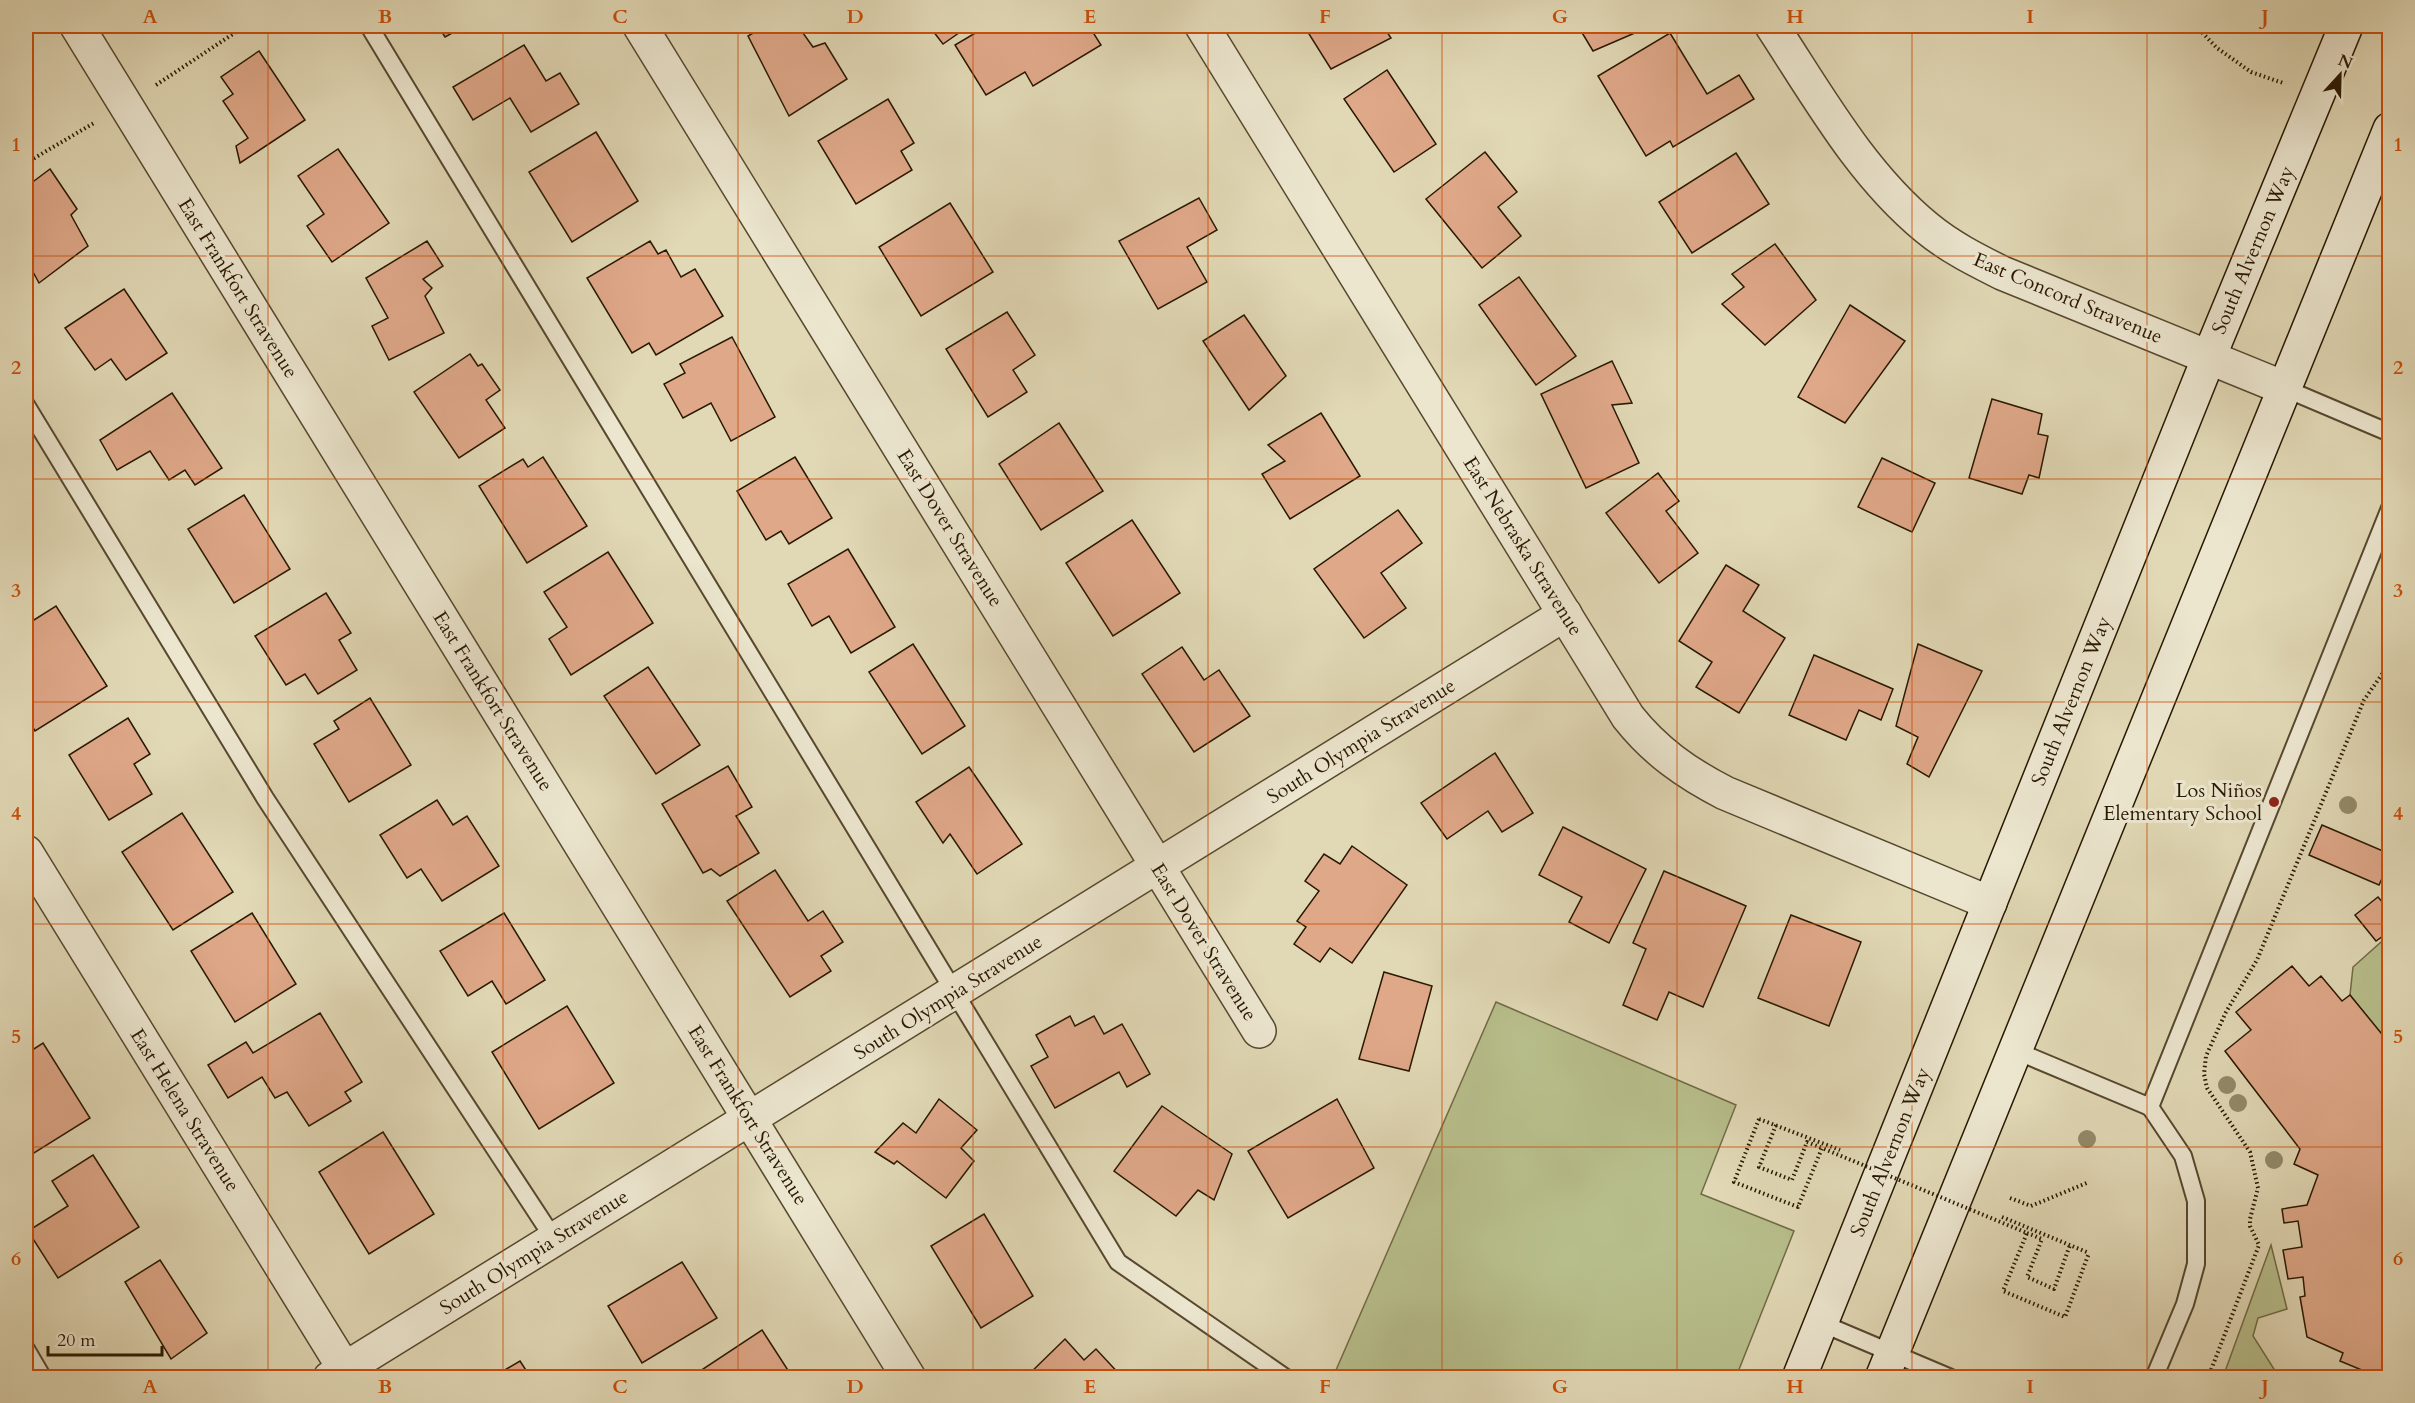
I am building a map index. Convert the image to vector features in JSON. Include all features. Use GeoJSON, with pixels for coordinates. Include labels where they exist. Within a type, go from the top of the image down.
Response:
{"type":"FeatureCollection","features":[{"type":"Feature","properties":{"kind":"street","name":"East Frankfort Stravenue"},"geometry":{"type":"LineString","coordinates":[[77,26],[909,1377]]}},
{"type":"Feature","properties":{"kind":"street","name":"East Dover Stravenue"},"geometry":{"type":"LineString","coordinates":[[640,26],[1259,1031]]}},
{"type":"Feature","properties":{"kind":"street","name":"East Nebraska Stravenue"},"geometry":{"type":"LineString","coordinates":[[1202,26],[1628,717],[1646,739],[1696,778],[1725,793],[1990,903]]}},
{"type":"Feature","properties":{"kind":"street","name":"East Concord Stravenue"},"geometry":{"type":"LineString","coordinates":[[1772,26],[1869,170],[1896,200],[1928,229],[1964,253],[2002,273],[2284,388]]}},
{"type":"Feature","properties":{"kind":"street","name":"South Alvernon Way"},"geometry":{"type":"LineString","coordinates":[[1799,1377],[2209,357],[2346,26]]}},
{"type":"Feature","properties":{"kind":"street"},"geometry":{"type":"LineString","coordinates":[[1887,1365],[2390,129]]}},
{"type":"Feature","properties":{"kind":"street","name":"South Olympia Stravenue"},"geometry":{"type":"LineString","coordinates":[[337,1373],[1565,614]]}},
{"type":"Feature","properties":{"kind":"street","name":"East Helena Stravenue"},"geometry":{"type":"LineString","coordinates":[[26,852],[337,1373]]}},
{"type":"Feature","properties":{"kind":"lane"},"geometry":{"type":"LineString","coordinates":[[369,26],[1118,1262],[1286,1377]]}},
{"type":"Feature","properties":{"kind":"lane"},"geometry":{"type":"LineString","coordinates":[[2284,388],[2390,433]]}},
{"type":"Feature","properties":{"kind":"lane"},"geometry":{"type":"LineString","coordinates":[[26,405],[265,798],[554,1239]]}},
{"type":"Feature","properties":{"kind":"lane"},"geometry":{"type":"LineString","coordinates":[[2150,1107],[2390,508]]}},
{"type":"Feature","properties":{"kind":"lane"},"geometry":{"type":"LineString","coordinates":[[2014,1050],[2150,1107],[2183,1156],[2196,1201],[2196,1264],[2185,1304],[2154,1377]]}},
{"type":"Feature","properties":{"kind":"lane"},"geometry":{"type":"LineString","coordinates":[[1821,1323],[1887,1365],[1951,1377]]}},
{"type":"Feature","properties":{"kind":"lane"},"geometry":{"type":"LineString","coordinates":[[26,1349],[43,1377]]}},
{"type":"Feature","properties":{"kind":"path"},"geometry":{"type":"LineString","coordinates":[[2196,26],[2217,48],[2251,72],[2318,95]]}},
{"type":"Feature","properties":{"kind":"path"},"geometry":{"type":"LineString","coordinates":[[2208,1377],[2259,1245],[2250,1226],[2258,1188],[2250,1152],[2207,1088],[2204,1074],[2206,1056],[2226,1012],[2257,960],[2364,700],[2390,660]]}},
{"type":"Feature","properties":{"kind":"path"},"geometry":{"type":"LineString","coordinates":[[1822,1148],[1798,1207],[1734,1182],[1760,1119],[1840,1150]]}},
{"type":"Feature","properties":{"kind":"path"},"geometry":{"type":"LineString","coordinates":[[1776,1125],[1759,1167],[1792,1180],[1807,1142],[1822,1148],[2042,1239],[2027,1277],[2054,1289],[2070,1245]]}},
{"type":"Feature","properties":{"kind":"path"},"geometry":{"type":"LineString","coordinates":[[2010,1198],[2031,1206],[2090,1182]]}},
{"type":"Feature","properties":{"kind":"path"},"geometry":{"type":"LineString","coordinates":[[2002,1218],[2090,1253],[2065,1317],[2003,1292],[2027,1233]]}},
{"type":"Feature","properties":{"kind":"green space"},"geometry":{"type":"Polygon","coordinates":[[[2389,935],[2389,1044],[2350,995],[2353,967],[2389,935]]]}},
{"type":"Feature","properties":{"kind":"green space"},"geometry":{"type":"Polygon","coordinates":[[[1496,1002],[1736,1105],[1701,1194],[1794,1231],[1736,1377],[1333,1377],[1496,1002]]]}},
{"type":"Feature","properties":{"kind":"green space"},"geometry":{"type":"Polygon","coordinates":[[[2271,1245],[2287,1309],[2258,1318],[2253,1336],[2279,1377],[2223,1377],[2271,1245]]]}},
{"type":"Feature","properties":{"kind":"building"},"geometry":{"type":"Polygon","coordinates":[[[438,26],[465,26],[445,37],[438,26]]]}},
{"type":"Feature","properties":{"kind":"building"},"geometry":{"type":"Polygon","coordinates":[[[765,26],[798,26],[813,47],[825,43],[847,79],[789,116],[748,36],[765,26]]]}},
{"type":"Feature","properties":{"kind":"building"},"geometry":{"type":"Polygon","coordinates":[[[929,26],[964,26],[966,28],[943,44],[929,26]]]}},
{"type":"Feature","properties":{"kind":"building"},"geometry":{"type":"Polygon","coordinates":[[[987,26],[1089,26],[1101,45],[1033,86],[1025,72],[986,95],[955,45],[987,26]]]}},
{"type":"Feature","properties":{"kind":"building"},"geometry":{"type":"Polygon","coordinates":[[[1304,26],[1383,26],[1391,38],[1331,69],[1304,26]]]}},
{"type":"Feature","properties":{"kind":"building"},"geometry":{"type":"Polygon","coordinates":[[[1578,26],[1651,26],[1593,51],[1578,26]]]}},
{"type":"Feature","properties":{"kind":"building"},"geometry":{"type":"Polygon","coordinates":[[[1670,33],[1707,94],[1739,75],[1754,99],[1673,147],[1670,141],[1646,156],[1598,76],[1670,33]]]}},
{"type":"Feature","properties":{"kind":"building"},"geometry":{"type":"Polygon","coordinates":[[[524,45],[546,81],[560,73],[579,104],[531,132],[510,98],[473,120],[453,87],[524,45]]]}},
{"type":"Feature","properties":{"kind":"building"},"geometry":{"type":"Polygon","coordinates":[[[259,51],[305,120],[240,163],[236,146],[248,138],[223,101],[233,94],[221,77],[259,51]]]}},
{"type":"Feature","properties":{"kind":"building"},"geometry":{"type":"Polygon","coordinates":[[[1387,70],[1436,144],[1394,172],[1344,99],[1387,70]]]}},
{"type":"Feature","properties":{"kind":"building"},"geometry":{"type":"Polygon","coordinates":[[[888,99],[914,143],[901,151],[912,170],[856,204],[818,141],[888,99]]]}},
{"type":"Feature","properties":{"kind":"building"},"geometry":{"type":"Polygon","coordinates":[[[596,132],[638,201],[572,242],[529,172],[596,132]]]}},
{"type":"Feature","properties":{"kind":"building"},"geometry":{"type":"Polygon","coordinates":[[[338,149],[389,223],[332,262],[307,226],[324,214],[298,176],[338,149]]]}},
{"type":"Feature","properties":{"kind":"building"},"geometry":{"type":"Polygon","coordinates":[[[1485,152],[1517,192],[1498,207],[1521,236],[1482,268],[1426,199],[1485,152]]]}},
{"type":"Feature","properties":{"kind":"building"},"geometry":{"type":"Polygon","coordinates":[[[1736,153],[1769,204],[1692,253],[1659,202],[1736,153]]]}},
{"type":"Feature","properties":{"kind":"building"},"geometry":{"type":"Polygon","coordinates":[[[50,169],[77,209],[71,215],[88,246],[39,283],[26,259],[26,187],[50,169]]]}},
{"type":"Feature","properties":{"kind":"building"},"geometry":{"type":"Polygon","coordinates":[[[1199,198],[1217,230],[1187,247],[1207,282],[1158,309],[1119,241],[1199,198]]]}},
{"type":"Feature","properties":{"kind":"building"},"geometry":{"type":"Polygon","coordinates":[[[950,203],[993,272],[921,316],[879,247],[950,203]]]}},
{"type":"Feature","properties":{"kind":"building"},"geometry":{"type":"Polygon","coordinates":[[[427,241],[443,266],[423,279],[432,288],[425,296],[444,333],[389,360],[372,326],[388,318],[366,278],[427,241]]]}},
{"type":"Feature","properties":{"kind":"building"},"geometry":{"type":"Polygon","coordinates":[[[650,241],[658,254],[666,250],[681,277],[695,269],[723,316],[656,355],[649,343],[632,353],[587,278],[650,241]]]}},
{"type":"Feature","properties":{"kind":"building"},"geometry":{"type":"Polygon","coordinates":[[[1775,244],[1816,300],[1765,345],[1722,304],[1744,287],[1732,274],[1775,244]]]}},
{"type":"Feature","properties":{"kind":"building"},"geometry":{"type":"Polygon","coordinates":[[[1519,277],[1576,356],[1536,385],[1479,305],[1519,277]]]}},
{"type":"Feature","properties":{"kind":"building"},"geometry":{"type":"Polygon","coordinates":[[[124,289],[167,353],[126,380],[111,359],[95,370],[65,328],[124,289]]]}},
{"type":"Feature","properties":{"kind":"building"},"geometry":{"type":"Polygon","coordinates":[[[1850,305],[1905,341],[1845,423],[1798,397],[1850,305]]]}},
{"type":"Feature","properties":{"kind":"building"},"geometry":{"type":"Polygon","coordinates":[[[1007,312],[1035,355],[1013,370],[1027,392],[988,417],[946,349],[1007,312]]]}},
{"type":"Feature","properties":{"kind":"building"},"geometry":{"type":"Polygon","coordinates":[[[1244,315],[1286,376],[1249,410],[1203,341],[1244,315]]]}},
{"type":"Feature","properties":{"kind":"building"},"geometry":{"type":"Polygon","coordinates":[[[732,337],[775,417],[731,441],[711,403],[683,418],[664,384],[685,373],[680,364],[732,337]]]}},
{"type":"Feature","properties":{"kind":"building"},"geometry":{"type":"Polygon","coordinates":[[[470,354],[478,366],[482,364],[500,390],[486,400],[505,428],[459,458],[414,392],[470,354]]]}},
{"type":"Feature","properties":{"kind":"building"},"geometry":{"type":"Polygon","coordinates":[[[1612,361],[1632,403],[1612,405],[1639,463],[1586,488],[1541,394],[1612,361]]]}},
{"type":"Feature","properties":{"kind":"building"},"geometry":{"type":"Polygon","coordinates":[[[172,393],[222,468],[195,485],[185,470],[169,480],[150,451],[117,470],[100,440],[172,393]]]}},
{"type":"Feature","properties":{"kind":"building"},"geometry":{"type":"Polygon","coordinates":[[[1992,399],[2042,414],[2038,434],[2048,436],[2039,478],[2029,475],[2022,494],[1969,478],[1992,399]]]}},
{"type":"Feature","properties":{"kind":"building"},"geometry":{"type":"Polygon","coordinates":[[[1321,413],[1360,476],[1290,519],[1262,474],[1285,461],[1268,445],[1321,413]]]}},
{"type":"Feature","properties":{"kind":"building"},"geometry":{"type":"Polygon","coordinates":[[[1059,423],[1103,491],[1041,530],[999,464],[1059,423]]]}},
{"type":"Feature","properties":{"kind":"building"},"geometry":{"type":"Polygon","coordinates":[[[543,457],[587,526],[527,563],[479,486],[523,459],[528,467],[543,457]]]}},
{"type":"Feature","properties":{"kind":"building"},"geometry":{"type":"Polygon","coordinates":[[[795,457],[832,518],[789,544],[781,531],[766,540],[737,491],[795,457]]]}},
{"type":"Feature","properties":{"kind":"building"},"geometry":{"type":"Polygon","coordinates":[[[1882,458],[1935,483],[1912,532],[1858,507],[1882,458]]]}},
{"type":"Feature","properties":{"kind":"building"},"geometry":{"type":"Polygon","coordinates":[[[1658,473],[1679,501],[1666,511],[1698,553],[1659,583],[1606,513],[1658,473]]]}},
{"type":"Feature","properties":{"kind":"building"},"geometry":{"type":"Polygon","coordinates":[[[244,495],[290,569],[234,603],[188,529],[244,495]]]}},
{"type":"Feature","properties":{"kind":"building"},"geometry":{"type":"Polygon","coordinates":[[[1398,510],[1422,543],[1381,573],[1406,608],[1364,638],[1314,569],[1398,510]]]}},
{"type":"Feature","properties":{"kind":"building"},"geometry":{"type":"Polygon","coordinates":[[[1132,520],[1180,593],[1113,636],[1066,563],[1132,520]]]}},
{"type":"Feature","properties":{"kind":"building"},"geometry":{"type":"Polygon","coordinates":[[[848,549],[895,627],[851,653],[829,616],[812,626],[788,584],[848,549]]]}},
{"type":"Feature","properties":{"kind":"building"},"geometry":{"type":"Polygon","coordinates":[[[608,552],[653,623],[571,675],[549,639],[567,627],[544,592],[608,552]]]}},
{"type":"Feature","properties":{"kind":"building"},"geometry":{"type":"Polygon","coordinates":[[[1726,565],[1759,585],[1743,611],[1785,638],[1739,713],[1696,687],[1712,662],[1679,641],[1726,565]]]}},
{"type":"Feature","properties":{"kind":"building"},"geometry":{"type":"Polygon","coordinates":[[[326,593],[351,633],[339,640],[357,670],[318,694],[305,674],[286,685],[255,636],[326,593]]]}},
{"type":"Feature","properties":{"kind":"building"},"geometry":{"type":"Polygon","coordinates":[[[56,606],[107,686],[35,731],[26,716],[26,625],[56,606]]]}},
{"type":"Feature","properties":{"kind":"building"},"geometry":{"type":"Polygon","coordinates":[[[913,644],[965,726],[922,754],[869,672],[913,644]]]}},
{"type":"Feature","properties":{"kind":"building"},"geometry":{"type":"Polygon","coordinates":[[[1918,644],[1982,671],[1929,777],[1907,764],[1918,737],[1896,726],[1918,644]]]}},
{"type":"Feature","properties":{"kind":"building"},"geometry":{"type":"Polygon","coordinates":[[[1182,647],[1204,680],[1219,670],[1250,716],[1194,752],[1142,674],[1182,647]]]}},
{"type":"Feature","properties":{"kind":"building"},"geometry":{"type":"Polygon","coordinates":[[[1814,655],[1893,689],[1881,720],[1859,710],[1846,740],[1789,715],[1814,655]]]}},
{"type":"Feature","properties":{"kind":"building"},"geometry":{"type":"Polygon","coordinates":[[[648,667],[700,745],[656,774],[604,696],[648,667]]]}},
{"type":"Feature","properties":{"kind":"building"},"geometry":{"type":"Polygon","coordinates":[[[370,698],[411,765],[349,802],[314,744],[339,729],[334,721],[370,698]]]}},
{"type":"Feature","properties":{"kind":"building"},"geometry":{"type":"Polygon","coordinates":[[[128,718],[150,754],[134,764],[152,794],[109,820],[69,755],[128,718]]]}},
{"type":"Feature","properties":{"kind":"building"},"geometry":{"type":"Polygon","coordinates":[[[1495,753],[1533,813],[1502,832],[1488,811],[1447,839],[1421,803],[1495,753]]]}},
{"type":"Feature","properties":{"kind":"building"},"geometry":{"type":"Polygon","coordinates":[[[728,766],[752,807],[736,816],[759,853],[720,876],[711,869],[703,873],[662,804],[728,766]]]}},
{"type":"Feature","properties":{"kind":"building"},"geometry":{"type":"Polygon","coordinates":[[[969,767],[1022,844],[977,874],[950,834],[943,843],[916,802],[969,767]]]}},
{"type":"Feature","properties":{"kind":"building"},"geometry":{"type":"Polygon","coordinates":[[[437,800],[453,825],[467,816],[499,866],[442,901],[421,869],[407,878],[380,835],[437,800]]]}},
{"type":"Feature","properties":{"kind":"building"},"geometry":{"type":"Polygon","coordinates":[[[182,813],[233,892],[173,930],[122,852],[182,813]]]}},
{"type":"Feature","properties":{"kind":"building"},"geometry":{"type":"Polygon","coordinates":[[[2322,825],[2390,854],[2390,861],[2379,885],[2309,855],[2322,825]]]}},
{"type":"Feature","properties":{"kind":"building"},"geometry":{"type":"Polygon","coordinates":[[[1563,827],[1646,869],[1609,943],[1569,922],[1582,897],[1539,875],[1563,827]]]}},
{"type":"Feature","properties":{"kind":"building"},"geometry":{"type":"Polygon","coordinates":[[[1352,846],[1407,885],[1352,963],[1330,948],[1320,962],[1294,944],[1306,927],[1297,921],[1319,891],[1305,881],[1324,854],[1340,864],[1352,846]]]}},
{"type":"Feature","properties":{"kind":"building"},"geometry":{"type":"Polygon","coordinates":[[[775,870],[808,921],[823,911],[843,942],[821,956],[831,971],[790,997],[727,901],[775,870]]]}},
{"type":"Feature","properties":{"kind":"building"},"geometry":{"type":"Polygon","coordinates":[[[1664,871],[1746,906],[1703,1007],[1669,992],[1657,1020],[1623,1005],[1646,949],[1633,943],[1664,871]]]}},
{"type":"Feature","properties":{"kind":"building"},"geometry":{"type":"Polygon","coordinates":[[[2378,897],[2390,911],[2390,931],[2376,941],[2355,915],[2378,897]]]}},
{"type":"Feature","properties":{"kind":"building"},"geometry":{"type":"Polygon","coordinates":[[[252,913],[296,984],[235,1022],[191,951],[252,913]]]}},
{"type":"Feature","properties":{"kind":"building"},"geometry":{"type":"Polygon","coordinates":[[[504,913],[545,980],[506,1004],[492,981],[468,996],[440,951],[504,913]]]}},
{"type":"Feature","properties":{"kind":"building"},"geometry":{"type":"Polygon","coordinates":[[[1791,915],[1861,942],[1829,1026],[1758,998],[1791,915]]]}},
{"type":"Feature","properties":{"kind":"building"},"geometry":{"type":"Polygon","coordinates":[[[2292,966],[2309,986],[2321,976],[2342,1001],[2350,995],[2390,1044],[2388,1378],[2381,1378],[2340,1361],[2343,1353],[2307,1337],[2300,1297],[2305,1296],[2303,1277],[2288,1279],[2283,1250],[2302,1247],[2298,1221],[2284,1223],[2282,1209],[2307,1205],[2318,1175],[2294,1164],[2300,1149],[2225,1051],[2251,1030],[2236,1012],[2292,966]]]}},
{"type":"Feature","properties":{"kind":"building"},"geometry":{"type":"Polygon","coordinates":[[[1384,972],[1432,986],[1409,1071],[1359,1059],[1384,972]]]}},
{"type":"Feature","properties":{"kind":"building"},"geometry":{"type":"Polygon","coordinates":[[[567,1006],[614,1083],[539,1129],[492,1052],[567,1006]]]}},
{"type":"Feature","properties":{"kind":"building"},"geometry":{"type":"Polygon","coordinates":[[[320,1013],[362,1082],[345,1092],[351,1101],[309,1126],[287,1092],[275,1098],[262,1077],[228,1098],[208,1065],[246,1042],[253,1053],[320,1013]]]}},
{"type":"Feature","properties":{"kind":"building"},"geometry":{"type":"Polygon","coordinates":[[[1070,1016],[1075,1026],[1094,1016],[1104,1034],[1122,1024],[1150,1074],[1127,1087],[1119,1072],[1055,1108],[1031,1066],[1048,1057],[1036,1035],[1070,1016]]]}},
{"type":"Feature","properties":{"kind":"building"},"geometry":{"type":"Polygon","coordinates":[[[43,1043],[90,1118],[26,1158],[26,1054],[43,1043]]]}},
{"type":"Feature","properties":{"kind":"building"},"geometry":{"type":"Polygon","coordinates":[[[939,1099],[977,1130],[961,1148],[974,1161],[946,1198],[897,1161],[894,1164],[875,1152],[903,1123],[916,1133],[939,1099]]]}},
{"type":"Feature","properties":{"kind":"building"},"geometry":{"type":"Polygon","coordinates":[[[1337,1099],[1374,1168],[1288,1218],[1248,1151],[1337,1099]]]}},
{"type":"Feature","properties":{"kind":"building"},"geometry":{"type":"Polygon","coordinates":[[[1162,1106],[1232,1154],[1214,1200],[1198,1190],[1176,1216],[1114,1171],[1162,1106]]]}},
{"type":"Feature","properties":{"kind":"building"},"geometry":{"type":"Polygon","coordinates":[[[383,1132],[434,1214],[369,1254],[319,1172],[383,1132]]]}},
{"type":"Feature","properties":{"kind":"building"},"geometry":{"type":"Polygon","coordinates":[[[93,1155],[139,1227],[58,1278],[28,1231],[68,1206],[52,1181],[93,1155]]]}},
{"type":"Feature","properties":{"kind":"building"},"geometry":{"type":"Polygon","coordinates":[[[984,1214],[1033,1296],[981,1328],[931,1246],[984,1214]]]}},
{"type":"Feature","properties":{"kind":"building"},"geometry":{"type":"Polygon","coordinates":[[[160,1260],[207,1333],[171,1359],[125,1282],[160,1260]]]}},
{"type":"Feature","properties":{"kind":"building"},"geometry":{"type":"Polygon","coordinates":[[[682,1262],[717,1318],[642,1363],[608,1306],[682,1262]]]}},
{"type":"Feature","properties":{"kind":"building"},"geometry":{"type":"Polygon","coordinates":[[[762,1330],[793,1378],[704,1378],[700,1371],[762,1330]]]}},
{"type":"Feature","properties":{"kind":"building"},"geometry":{"type":"Polygon","coordinates":[[[1065,1339],[1084,1360],[1096,1349],[1123,1378],[1025,1378],[1065,1339]]]}},
{"type":"Feature","properties":{"kind":"building"},"geometry":{"type":"Polygon","coordinates":[[[520,1361],[531,1378],[491,1378],[520,1361]]]}},
{"type":"Feature","properties":{"kind":"place","name":"Los Niños Elementary School"},"geometry":{"type":"Point","coordinates":[2274,802]}}]}
